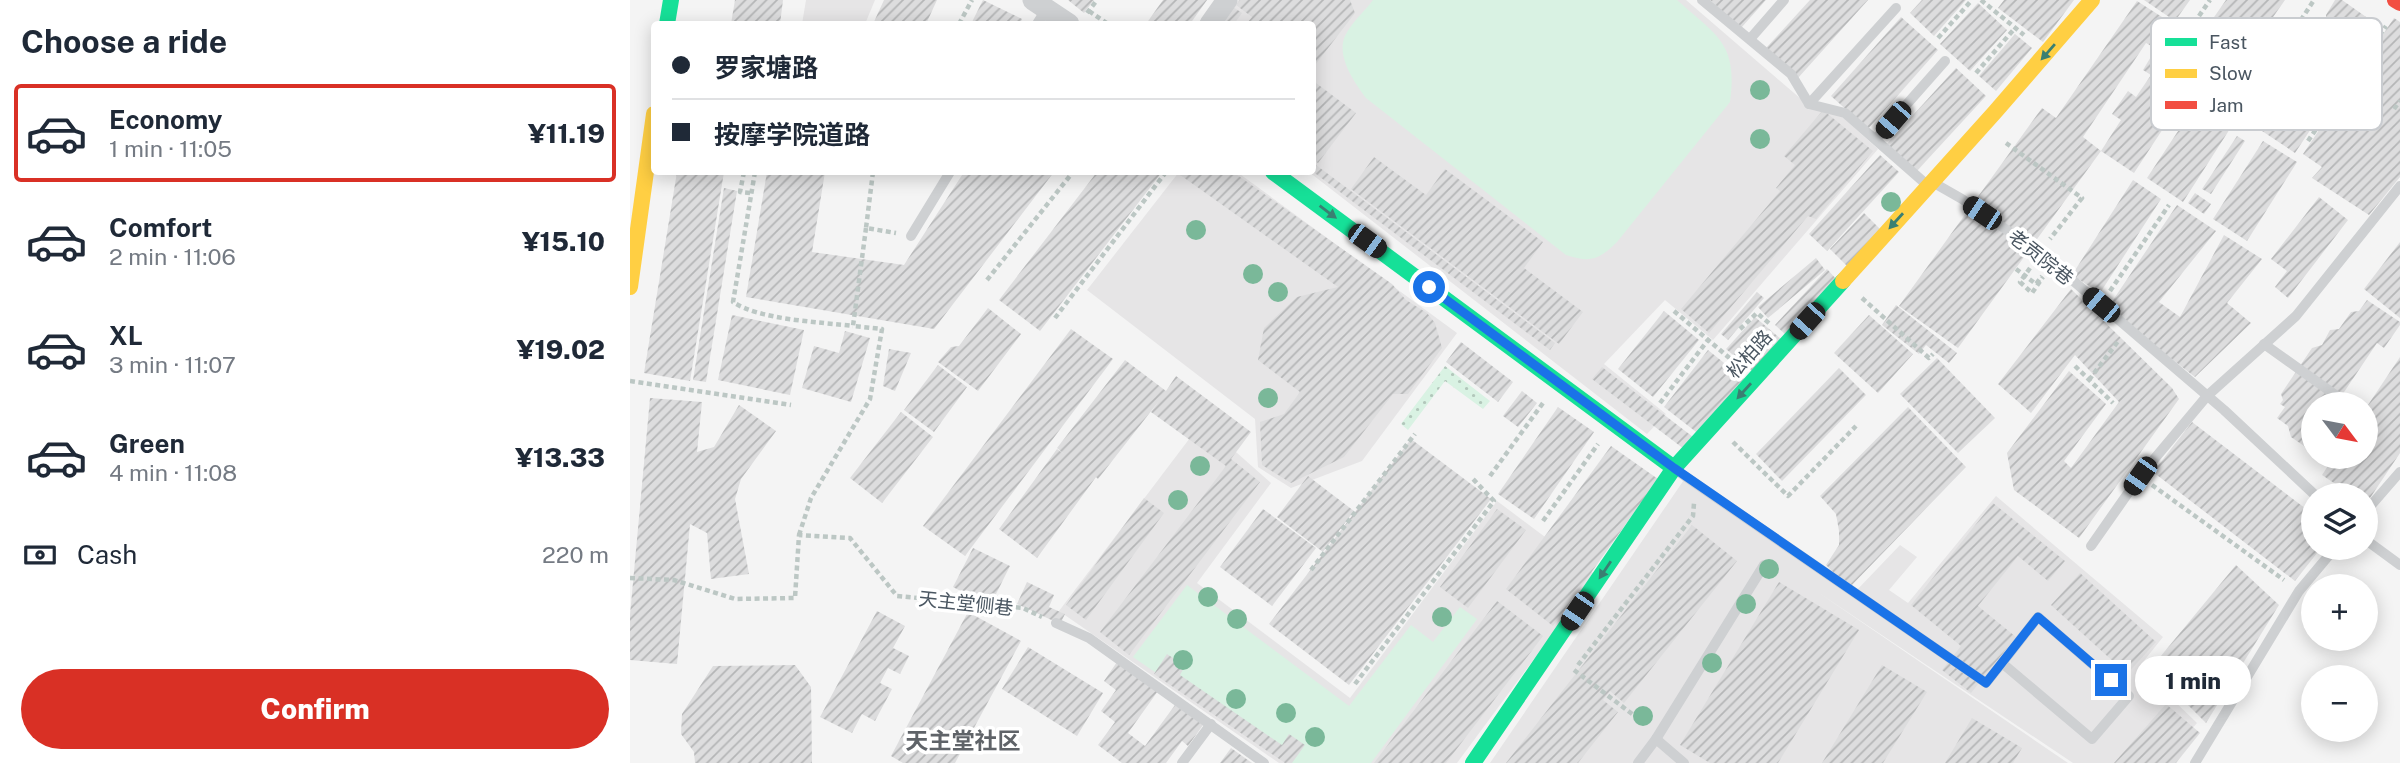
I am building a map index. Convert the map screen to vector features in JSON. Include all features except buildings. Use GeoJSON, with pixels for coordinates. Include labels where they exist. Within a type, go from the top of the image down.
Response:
{"type":"FeatureCollection","features":[{"type":"Feature","properties":{"kind":"street"},"geometry":{"type":"LineString","coordinates":[[668,21],[671,0]]}},
{"type":"Feature","properties":{"kind":"street"},"geometry":{"type":"LineString","coordinates":[[1212,21],[1227,0]]}},
{"type":"Feature","properties":{"kind":"street","name":"松柏路"},"geometry":{"type":"LineString","coordinates":[[1473,763],[1674,468],[1983,126],[2092,0]]}},
{"type":"Feature","properties":{"kind":"street"},"geometry":{"type":"LineString","coordinates":[[1039,11],[1062,21]]}},
{"type":"Feature","properties":{"kind":"street"},"geometry":{"type":"LineString","coordinates":[[630,287],[651,136]]}},
{"type":"Feature","properties":{"kind":"street"},"geometry":{"type":"LineString","coordinates":[[1277,175],[1674,468]]}},
{"type":"Feature","properties":{"kind":"lane"},"geometry":{"type":"LineString","coordinates":[[1702,0],[1791,74],[1809,104],[1896,8]]}},
{"type":"Feature","properties":{"kind":"lane"},"geometry":{"type":"LineString","coordinates":[[1750,39],[1784,0]]}},
{"type":"Feature","properties":{"kind":"lane"},"geometry":{"type":"LineString","coordinates":[[1876,139],[1945,61]]}},
{"type":"Feature","properties":{"kind":"lane","name":"老贡院巷"},"geometry":{"type":"LineString","coordinates":[[1809,104],[1845,113],[1930,184],[1962,199],[2043,255],[2207,396],[2302,483]]}},
{"type":"Feature","properties":{"kind":"lane"},"geometry":{"type":"LineString","coordinates":[[911,236],[948,175]]}},
{"type":"Feature","properties":{"kind":"lane"},"geometry":{"type":"LineString","coordinates":[[2091,546],[2140,476],[2207,396],[2296,316],[2400,186]]}},
{"type":"Feature","properties":{"kind":"lane"},"geometry":{"type":"LineString","coordinates":[[2264,344],[2331,392]]}},
{"type":"Feature","properties":{"kind":"lane"},"geometry":{"type":"LineString","coordinates":[[1674,468],[1986,683],[2038,617],[2129,696],[2092,739],[2002,663]]}},
{"type":"Feature","properties":{"kind":"lane"},"geometry":{"type":"LineString","coordinates":[[2378,497],[2400,472]]}},
{"type":"Feature","properties":{"kind":"lane"},"geometry":{"type":"LineString","coordinates":[[2378,549],[2400,565]]}},
{"type":"Feature","properties":{"kind":"lane"},"geometry":{"type":"LineString","coordinates":[[2195,763],[2299,591],[2325,560]]}},
{"type":"Feature","properties":{"kind":"lane"},"geometry":{"type":"LineString","coordinates":[[1638,763],[1658,737],[1764,565]]}},
{"type":"Feature","properties":{"kind":"lane"},"geometry":{"type":"LineString","coordinates":[[1056,623],[1089,638],[1264,763]]}},
{"type":"Feature","properties":{"kind":"lane"},"geometry":{"type":"LineString","coordinates":[[1182,763],[1211,724]]}},
{"type":"Feature","properties":{"kind":"lane"},"geometry":{"type":"LineString","coordinates":[[1658,737],[1684,763]]}},
{"type":"Feature","properties":{"kind":"path"},"geometry":{"type":"LineString","coordinates":[[961,21],[972,0]]}},
{"type":"Feature","properties":{"kind":"path"},"geometry":{"type":"LineString","coordinates":[[1938,38],[1972,0]]}},
{"type":"Feature","properties":{"kind":"path"},"geometry":{"type":"LineString","coordinates":[[1981,0],[2034,44]]}},
{"type":"Feature","properties":{"kind":"path"},"geometry":{"type":"LineString","coordinates":[[2199,16],[2210,0]]}},
{"type":"Feature","properties":{"kind":"path"},"geometry":{"type":"LineString","coordinates":[[2302,18],[2314,0]]}},
{"type":"Feature","properties":{"kind":"path"},"geometry":{"type":"LineString","coordinates":[[2382,28],[2396,7]]}},
{"type":"Feature","properties":{"kind":"path"},"geometry":{"type":"LineString","coordinates":[[1088,11],[1103,21]]}},
{"type":"Feature","properties":{"kind":"path"},"geometry":{"type":"LineString","coordinates":[[1976,73],[2015,28]]}},
{"type":"Feature","properties":{"kind":"path"},"geometry":{"type":"LineString","coordinates":[[2395,109],[2400,102]]}},
{"type":"Feature","properties":{"kind":"path"},"geometry":{"type":"LineString","coordinates":[[1983,126],[2082,198],[2050,240],[2063,249],[2032,293],[2020,282]]}},
{"type":"Feature","properties":{"kind":"path"},"geometry":{"type":"LineString","coordinates":[[2308,141],[2315,130]]}},
{"type":"Feature","properties":{"kind":"path"},"geometry":{"type":"LineString","coordinates":[[743,175],[740,192],[751,193]]}},
{"type":"Feature","properties":{"kind":"path"},"geometry":{"type":"LineString","coordinates":[[630,578],[674,580],[735,599],[795,598],[799,535],[811,498],[870,399],[882,329],[794,319],[744,309],[733,302],[754,175]]}},
{"type":"Feature","properties":{"kind":"path"},"geometry":{"type":"LineString","coordinates":[[853,326],[873,175]]}},
{"type":"Feature","properties":{"kind":"path"},"geometry":{"type":"LineString","coordinates":[[986,280],[1071,175]]}},
{"type":"Feature","properties":{"kind":"path"},"geometry":{"type":"LineString","coordinates":[[1055,318],[1164,175]]}},
{"type":"Feature","properties":{"kind":"path"},"geometry":{"type":"LineString","coordinates":[[2101,305],[2169,205]]}},
{"type":"Feature","properties":{"kind":"path"},"geometry":{"type":"LineString","coordinates":[[866,228],[911,236]]}},
{"type":"Feature","properties":{"kind":"path"},"geometry":{"type":"LineString","coordinates":[[1843,281],[1928,358],[1933,354]]}},
{"type":"Feature","properties":{"kind":"path"},"geometry":{"type":"LineString","coordinates":[[1674,311],[1755,379]]}},
{"type":"Feature","properties":{"kind":"path"},"geometry":{"type":"LineString","coordinates":[[1740,330],[1757,313],[1770,324]]}},
{"type":"Feature","properties":{"kind":"path"},"geometry":{"type":"LineString","coordinates":[[2089,380],[2128,328]]}},
{"type":"Feature","properties":{"kind":"path"},"geometry":{"type":"LineString","coordinates":[[1660,403],[1708,340]]}},
{"type":"Feature","properties":{"kind":"path"},"geometry":{"type":"LineString","coordinates":[[2075,366],[2113,403]]}},
{"type":"Feature","properties":{"kind":"path"},"geometry":{"type":"LineString","coordinates":[[630,381],[791,405]]}},
{"type":"Feature","properties":{"kind":"path"},"geometry":{"type":"LineString","coordinates":[[1490,475],[1557,382]]}},
{"type":"Feature","properties":{"kind":"path"},"geometry":{"type":"LineString","coordinates":[[1544,521],[1613,423]]}},
{"type":"Feature","properties":{"kind":"path"},"geometry":{"type":"LineString","coordinates":[[1714,424],[1788,496],[1856,426]]}},
{"type":"Feature","properties":{"kind":"path"},"geometry":{"type":"LineString","coordinates":[[1311,570],[1415,434]]}},
{"type":"Feature","properties":{"kind":"path"},"geometry":{"type":"LineString","coordinates":[[2140,476],[2299,591]]}},
{"type":"Feature","properties":{"kind":"path"},"geometry":{"type":"LineString","coordinates":[[1355,684],[1494,501],[1473,479]]}},
{"type":"Feature","properties":{"kind":"path"},"geometry":{"type":"LineString","coordinates":[[1566,680],[1693,516],[1694,500],[1687,495]]}},
{"type":"Feature","properties":{"kind":"path","name":"天主堂侧巷"},"geometry":{"type":"LineString","coordinates":[[799,535],[850,538],[897,596],[1023,608],[1056,623]]}},
{"type":"Feature","properties":{"kind":"path"},"geometry":{"type":"LineString","coordinates":[[1574,670],[1658,737]]}},
{"type":"Feature","properties":{"kind":"shaded area"},"geometry":{"type":"Polygon","coordinates":[[[806,0],[875,0],[866,21],[802,21],[806,0]]]}},
{"type":"Feature","properties":{"kind":"shaded area"},"geometry":{"type":"Polygon","coordinates":[[[1238,0],[1686,0],[1808,105],[1839,114],[1878,149],[1713,340],[1665,300],[1604,364],[1666,414],[1647,434],[1313,175],[1316,175],[1316,21],[1223,21],[1238,0]]]}},
{"type":"Feature","properties":{"kind":"shaded area"},"geometry":{"type":"Polygon","coordinates":[[[1177,175],[1241,175],[1457,333],[1362,461],[1291,488],[1258,467],[1255,419],[1087,290],[1177,175]]]}},
{"type":"Feature","properties":{"kind":"shaded area"},"geometry":{"type":"Polygon","coordinates":[[[1202,422],[1271,483],[1197,583],[1350,698],[1497,501],[1596,575],[1457,763],[1279,763],[1059,611],[1202,422]]]}},
{"type":"Feature","properties":{"kind":"shaded area"},"geometry":{"type":"Polygon","coordinates":[[[1688,474],[1855,592],[1900,545],[1917,557],[1889,590],[1908,603],[1996,496],[2163,637],[2139,667],[2197,723],[2161,763],[2073,763],[1819,593],[2068,763],[1490,763],[1688,474]]]}},
{"type":"Feature","properties":{"kind":"green space"},"geometry":{"type":"Polygon","coordinates":[[[1373,0],[1677,0],[1722,42],[1731,66],[1730,102],[1617,242],[1605,253],[1594,258],[1566,255],[1366,98],[1348,68],[1343,44],[1351,26],[1373,0]]]}},
{"type":"Feature","properties":{"kind":"green space"},"geometry":{"type":"Polygon","coordinates":[[[1445,366],[1490,401],[1483,409],[1445,381],[1408,430],[1401,424],[1445,366]]]}},
{"type":"Feature","properties":{"kind":"green space"},"geometry":{"type":"Polygon","coordinates":[[[1187,585],[1349,706],[1411,625],[1433,642],[1460,607],[1477,619],[1371,763],[1287,763],[1133,657],[1187,585]]]}},
{"type":"Feature","properties":{"kind":"traffic: fast"},"geometry":{"type":"LineString","coordinates":[[668,21],[671,0]]}},
{"type":"Feature","properties":{"kind":"traffic: fast"},"geometry":{"type":"LineString","coordinates":[[1277,175],[1674,468]]}},
{"type":"Feature","properties":{"kind":"traffic: fast"},"geometry":{"type":"LineString","coordinates":[[1473,763],[1674,468],[1843,281]]}},
{"type":"Feature","properties":{"kind":"traffic: slow"},"geometry":{"type":"LineString","coordinates":[[1843,281],[2092,0]]}},
{"type":"Feature","properties":{"kind":"traffic: slow"},"geometry":{"type":"LineString","coordinates":[[630,287],[651,136]]}},
{"type":"Feature","properties":{"kind":"traffic: jam"},"geometry":{"type":"LineString","coordinates":[[2395,0],[2400,3]]}},
{"type":"Feature","properties":{"kind":"district","name":"天主堂社区"},"geometry":{"type":"Point","coordinates":[963,740]}},
{"type":"Feature","properties":{"kind":"route"},"geometry":{"type":"LineString","coordinates":[[1429,287],[1674,468],[1986,683],[2038,617],[2111,680]]}}]}
